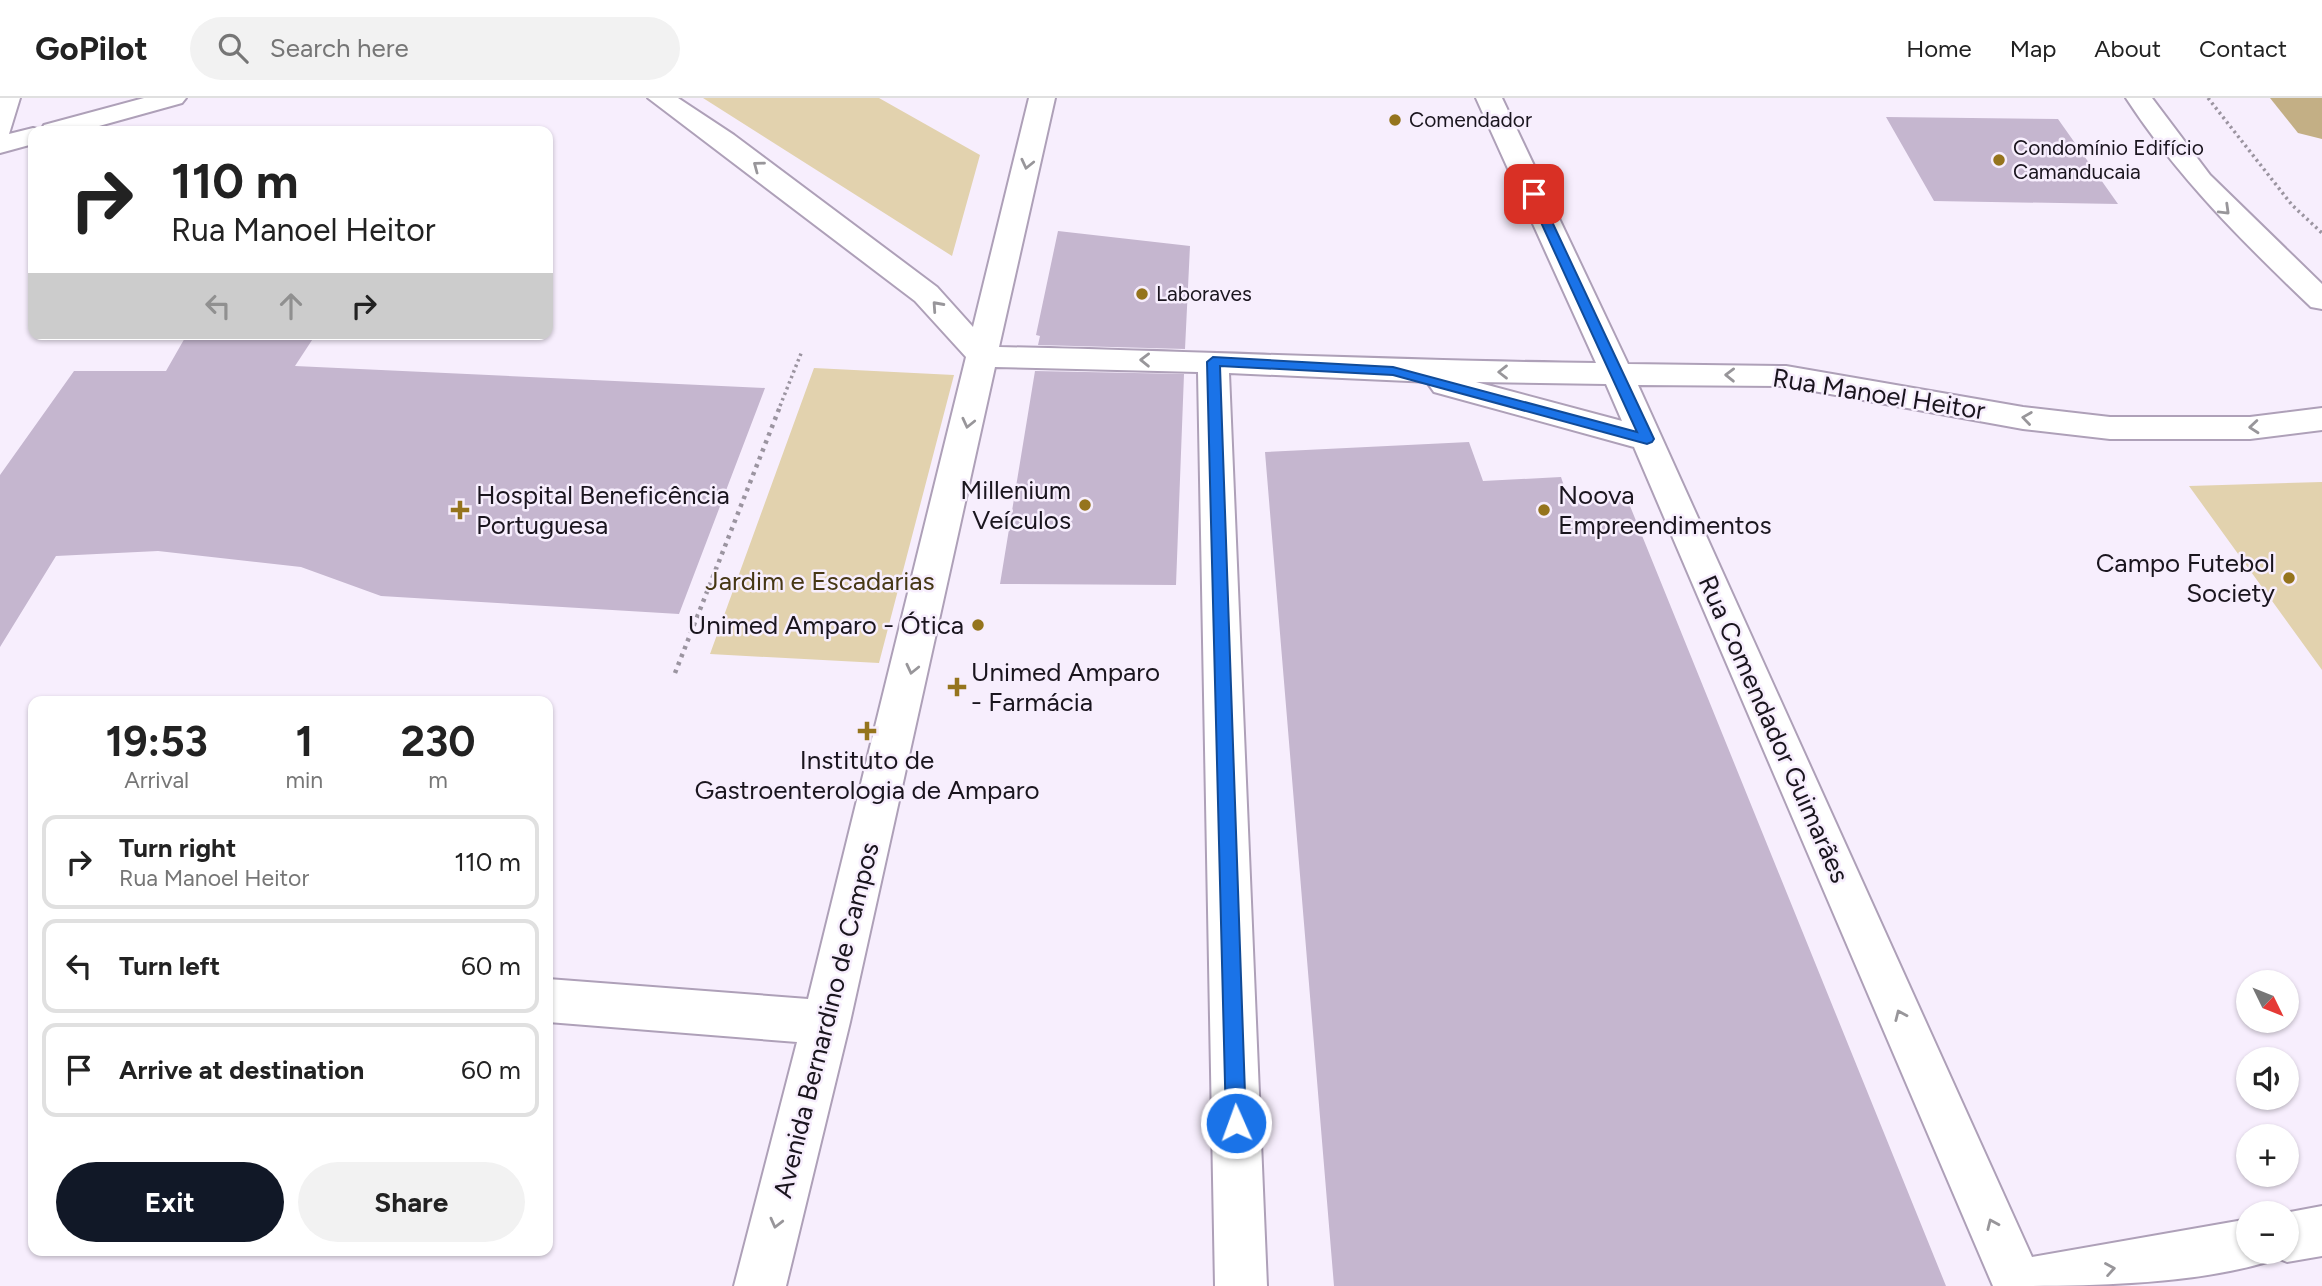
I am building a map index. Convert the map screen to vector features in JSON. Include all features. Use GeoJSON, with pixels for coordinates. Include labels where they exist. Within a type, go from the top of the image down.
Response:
{"type":"FeatureCollection","features":[{"type":"Feature","properties":{"kind":"street"},"geometry":{"type":"LineString","coordinates":[[0,129],[7,98]]}},
{"type":"Feature","properties":{"kind":"street"},"geometry":{"type":"LineString","coordinates":[[70,126],[173,98]]}},
{"type":"Feature","properties":{"kind":"street"},"geometry":{"type":"LineString","coordinates":[[661,98],[725,141],[926,294],[983,357]]}},
{"type":"Feature","properties":{"kind":"street","name":"Avenida Bernardino de Campos"},"geometry":{"type":"LineString","coordinates":[[760,1286],[827,1022],[1042,98]]}},
{"type":"Feature","properties":{"kind":"street","name":"Rua Comendador Guimarães"},"geometry":{"type":"LineString","coordinates":[[1489,98],[1647,439],[2019,1286]]}},
{"type":"Feature","properties":{"kind":"street"},"geometry":{"type":"LineString","coordinates":[[2139,98],[2155,124],[2218,203],[2322,300]]}},
{"type":"Feature","properties":{"kind":"street"},"geometry":{"type":"LineString","coordinates":[[0,145],[28,137]]}},
{"type":"Feature","properties":{"kind":"street","name":"Rua Manoel Heitor"},"geometry":{"type":"LineString","coordinates":[[983,357],[1213,362],[1393,371],[1786,376],[2023,418],[2110,428],[2250,428],[2322,419]]}},
{"type":"Feature","properties":{"kind":"street"},"geometry":{"type":"LineString","coordinates":[[1213,362],[1241,1286]]}},
{"type":"Feature","properties":{"kind":"street","name":"Rua Manoel Heitor"},"geometry":{"type":"LineString","coordinates":[[1393,371],[1647,439]]}},
{"type":"Feature","properties":{"kind":"street"},"geometry":{"type":"LineString","coordinates":[[553,1000],[827,1022]]}},
{"type":"Feature","properties":{"kind":"street"},"geometry":{"type":"LineString","coordinates":[[2299,1235],[2322,1231]]}},
{"type":"Feature","properties":{"kind":"street"},"geometry":{"type":"LineString","coordinates":[[2019,1286],[2236,1246]]}},
{"type":"Feature","properties":{"kind":"path"},"geometry":{"type":"LineString","coordinates":[[2208,98],[2292,205],[2322,233]]}},
{"type":"Feature","properties":{"kind":"path"},"geometry":{"type":"LineString","coordinates":[[675,673],[802,351]]}},
{"type":"Feature","properties":{"kind":"green space"},"geometry":{"type":"Polygon","coordinates":[[[703,98],[879,98],[980,155],[952,256],[703,98]]]}},
{"type":"Feature","properties":{"kind":"green space","name":"Jardim e Escadarias"},"geometry":{"type":"Polygon","coordinates":[[[814,368],[954,375],[879,663],[710,654],[814,368]]]}},
{"type":"Feature","properties":{"kind":"green space","name":"Campo Futebol Society"},"geometry":{"type":"Polygon","coordinates":[[[2322,482],[2322,670],[2189,486],[2322,482]]]}},
{"type":"Feature","properties":{"kind":"building","name":"Condomínio Edifício Camanducaia"},"geometry":{"type":"Polygon","coordinates":[[[1886,117],[2058,119],[2118,204],[1934,201],[1886,117]]]}},
{"type":"Feature","properties":{"kind":"building","name":"Laboraves"},"geometry":{"type":"Polygon","coordinates":[[[1058,231],[1190,246],[1185,349],[1038,345],[1040,336],[1036,335],[1058,231]]]}},
{"type":"Feature","properties":{"kind":"building"},"geometry":{"type":"Polygon","coordinates":[[[184,340],[312,340],[295,366],[765,388],[679,614],[381,596],[301,567],[158,551],[56,556],[0,647],[0,475],[74,371],[166,371],[184,340]]]}},
{"type":"Feature","properties":{"kind":"building"},"geometry":{"type":"Polygon","coordinates":[[[1035,371],[1184,374],[1176,585],[1000,584],[1035,371]]]}},
{"type":"Feature","properties":{"kind":"building"},"geometry":{"type":"Polygon","coordinates":[[[1469,442],[1483,481],[1561,477],[1569,501],[1628,501],[1946,1286],[1334,1286],[1265,452],[1469,442]]]}},
{"type":"Feature","properties":{"kind":"waterway"},"geometry":{"type":"LineString","coordinates":[[2303,98],[2322,119]]}},
{"type":"Feature","properties":{"kind":"place","name":"Comendador"},"geometry":{"type":"Point","coordinates":[1395,120]}},
{"type":"Feature","properties":{"kind":"place","name":"Condomínio Edifício Camanducaia"},"geometry":{"type":"Point","coordinates":[1999,160]}},
{"type":"Feature","properties":{"kind":"place","name":"Laboraves"},"geometry":{"type":"Point","coordinates":[1142,294]}},
{"type":"Feature","properties":{"kind":"place","name":"Millenium Veículos"},"geometry":{"type":"Point","coordinates":[1085,505]}},
{"type":"Feature","properties":{"kind":"place","name":"Hospital Beneficência Portuguesa"},"geometry":{"type":"Point","coordinates":[460,510]}},
{"type":"Feature","properties":{"kind":"place","name":"Noova Empreendimentos"},"geometry":{"type":"Point","coordinates":[1544,510]}},
{"type":"Feature","properties":{"kind":"place","name":"Campo Futebol Society"},"geometry":{"type":"Point","coordinates":[2289,578]}},
{"type":"Feature","properties":{"kind":"place","name":"Unimed Amparo - Ótica"},"geometry":{"type":"Point","coordinates":[978,625]}},
{"type":"Feature","properties":{"kind":"place","name":"Unimed Amparo - Farmácia"},"geometry":{"type":"Point","coordinates":[957,687]}},
{"type":"Feature","properties":{"kind":"place","name":"Instituto de Gastroenterologia de Amparo"},"geometry":{"type":"Point","coordinates":[867,731]}},
{"type":"Feature","properties":{"kind":"route"},"geometry":{"type":"LineString","coordinates":[[1236,1123],[1213,362],[1393,371],[1647,439],[1534,194]]}}]}
